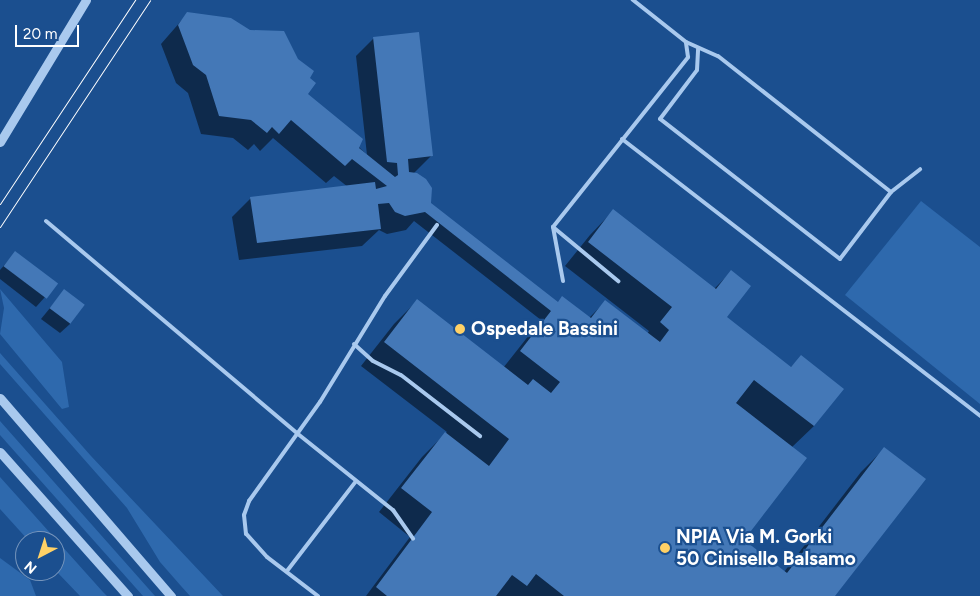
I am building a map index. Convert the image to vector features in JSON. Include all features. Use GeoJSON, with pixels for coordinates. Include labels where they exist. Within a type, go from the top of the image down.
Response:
{"type":"FeatureCollection","features":[{"type":"Feature","properties":{"kind":"street"},"geometry":{"type":"LineString","coordinates":[[0,142],[86,0]]}},
{"type":"Feature","properties":{"kind":"street"},"geometry":{"type":"LineString","coordinates":[[0,398],[171,596]]}},
{"type":"Feature","properties":{"kind":"street"},"geometry":{"type":"LineString","coordinates":[[0,452],[128,596]]}},
{"type":"Feature","properties":{"kind":"lane"},"geometry":{"type":"LineString","coordinates":[[633,0],[686,42],[718,56],[891,192]]}},
{"type":"Feature","properties":{"kind":"lane"},"geometry":{"type":"LineString","coordinates":[[563,281],[553,227],[688,57],[686,42]]}},
{"type":"Feature","properties":{"kind":"lane"},"geometry":{"type":"LineString","coordinates":[[698,48],[697,70],[660,119],[840,259],[891,192],[920,169]]}},
{"type":"Feature","properties":{"kind":"lane"},"geometry":{"type":"LineString","coordinates":[[622,139],[980,416]]}},
{"type":"Feature","properties":{"kind":"lane"},"geometry":{"type":"LineString","coordinates":[[46,221],[298,434],[393,510],[413,539]]}},
{"type":"Feature","properties":{"kind":"lane"},"geometry":{"type":"LineString","coordinates":[[318,596],[267,557],[246,534],[244,515],[249,501],[320,402],[385,296],[437,225]]}},
{"type":"Feature","properties":{"kind":"lane"},"geometry":{"type":"LineString","coordinates":[[553,227],[618,281]]}},
{"type":"Feature","properties":{"kind":"lane"},"geometry":{"type":"LineString","coordinates":[[354,344],[373,361],[401,375],[480,436]]}},
{"type":"Feature","properties":{"kind":"lane"},"geometry":{"type":"LineString","coordinates":[[287,571],[356,481]]}},
{"type":"Feature","properties":{"kind":"shaded area"},"geometry":{"type":"Polygon","coordinates":[[[921,201],[980,247],[980,404],[845,295],[921,201]]]}},
{"type":"Feature","properties":{"kind":"shaded area"},"geometry":{"type":"Polygon","coordinates":[[[0,289],[62,362],[69,407],[62,409],[0,334],[4,308],[0,289]]]}},
{"type":"Feature","properties":{"kind":"shaded area"},"geometry":{"type":"Polygon","coordinates":[[[0,353],[91,456],[223,596],[190,596],[160,562],[127,508],[0,364],[0,353]]]}},
{"type":"Feature","properties":{"kind":"shaded area"},"geometry":{"type":"Polygon","coordinates":[[[0,421],[155,596],[143,596],[0,435],[0,421]]]}},
{"type":"Feature","properties":{"kind":"shaded area"},"geometry":{"type":"Polygon","coordinates":[[[0,477],[49,531],[20,531],[0,509],[0,477]]]}},
{"type":"Feature","properties":{"kind":"shaded area"},"geometry":{"type":"Polygon","coordinates":[[[65,549],[107,596],[80,596],[65,580],[65,549]]]}},
{"type":"Feature","properties":{"kind":"shaded area"},"geometry":{"type":"Polygon","coordinates":[[[0,558],[15,569],[15,581],[30,581],[36,596],[0,596],[0,558]]]}},
{"type":"Feature","properties":{"kind":"building"},"geometry":{"type":"Polygon","coordinates":[[[187,12],[231,18],[250,30],[284,31],[298,59],[314,71],[310,78],[316,83],[308,94],[363,139],[359,148],[395,177],[398,175],[397,163],[387,162],[373,37],[419,32],[433,156],[408,159],[409,172],[417,173],[426,179],[432,188],[431,203],[558,302],[562,296],[591,318],[605,300],[660,342],[669,330],[660,322],[672,307],[588,242],[613,209],[716,289],[731,270],[751,286],[727,317],[791,367],[801,355],[844,389],[814,426],[754,380],[736,403],[807,458],[744,540],[787,573],[884,447],[926,479],[835,596],[564,596],[536,574],[527,586],[512,575],[496,596],[387,596],[376,587],[432,512],[401,488],[445,432],[489,466],[509,439],[384,342],[417,299],[528,385],[533,379],[551,393],[560,382],[520,351],[551,311],[425,212],[405,216],[395,212],[389,203],[378,204],[381,229],[257,243],[250,197],[375,182],[376,189],[387,186],[352,159],[345,166],[291,120],[279,134],[272,127],[267,133],[251,120],[219,116],[206,75],[193,65],[178,25],[187,12]]]}},
{"type":"Feature","properties":{"kind":"building"},"geometry":{"type":"Polygon","coordinates":[[[15,251],[58,283],[47,299],[4,266],[15,251]]]}},
{"type":"Feature","properties":{"kind":"building"},"geometry":{"type":"Polygon","coordinates":[[[64,289],[85,305],[70,324],[50,308],[64,289]]]}},
{"type":"Feature","properties":{"kind":"tram line"},"geometry":{"type":"LineString","coordinates":[[0,204],[135,0]]}},
{"type":"Feature","properties":{"kind":"tram line"},"geometry":{"type":"LineString","coordinates":[[0,227],[150,0]]}},
{"type":"Feature","properties":{"kind":"place","name":"Ospedale Bassini"},"geometry":{"type":"Point","coordinates":[460,329]}},
{"type":"Feature","properties":{"kind":"place","name":"NPIA Via M. Gorki 50 Cinisello Balsamo"},"geometry":{"type":"Point","coordinates":[665,548]}}]}
